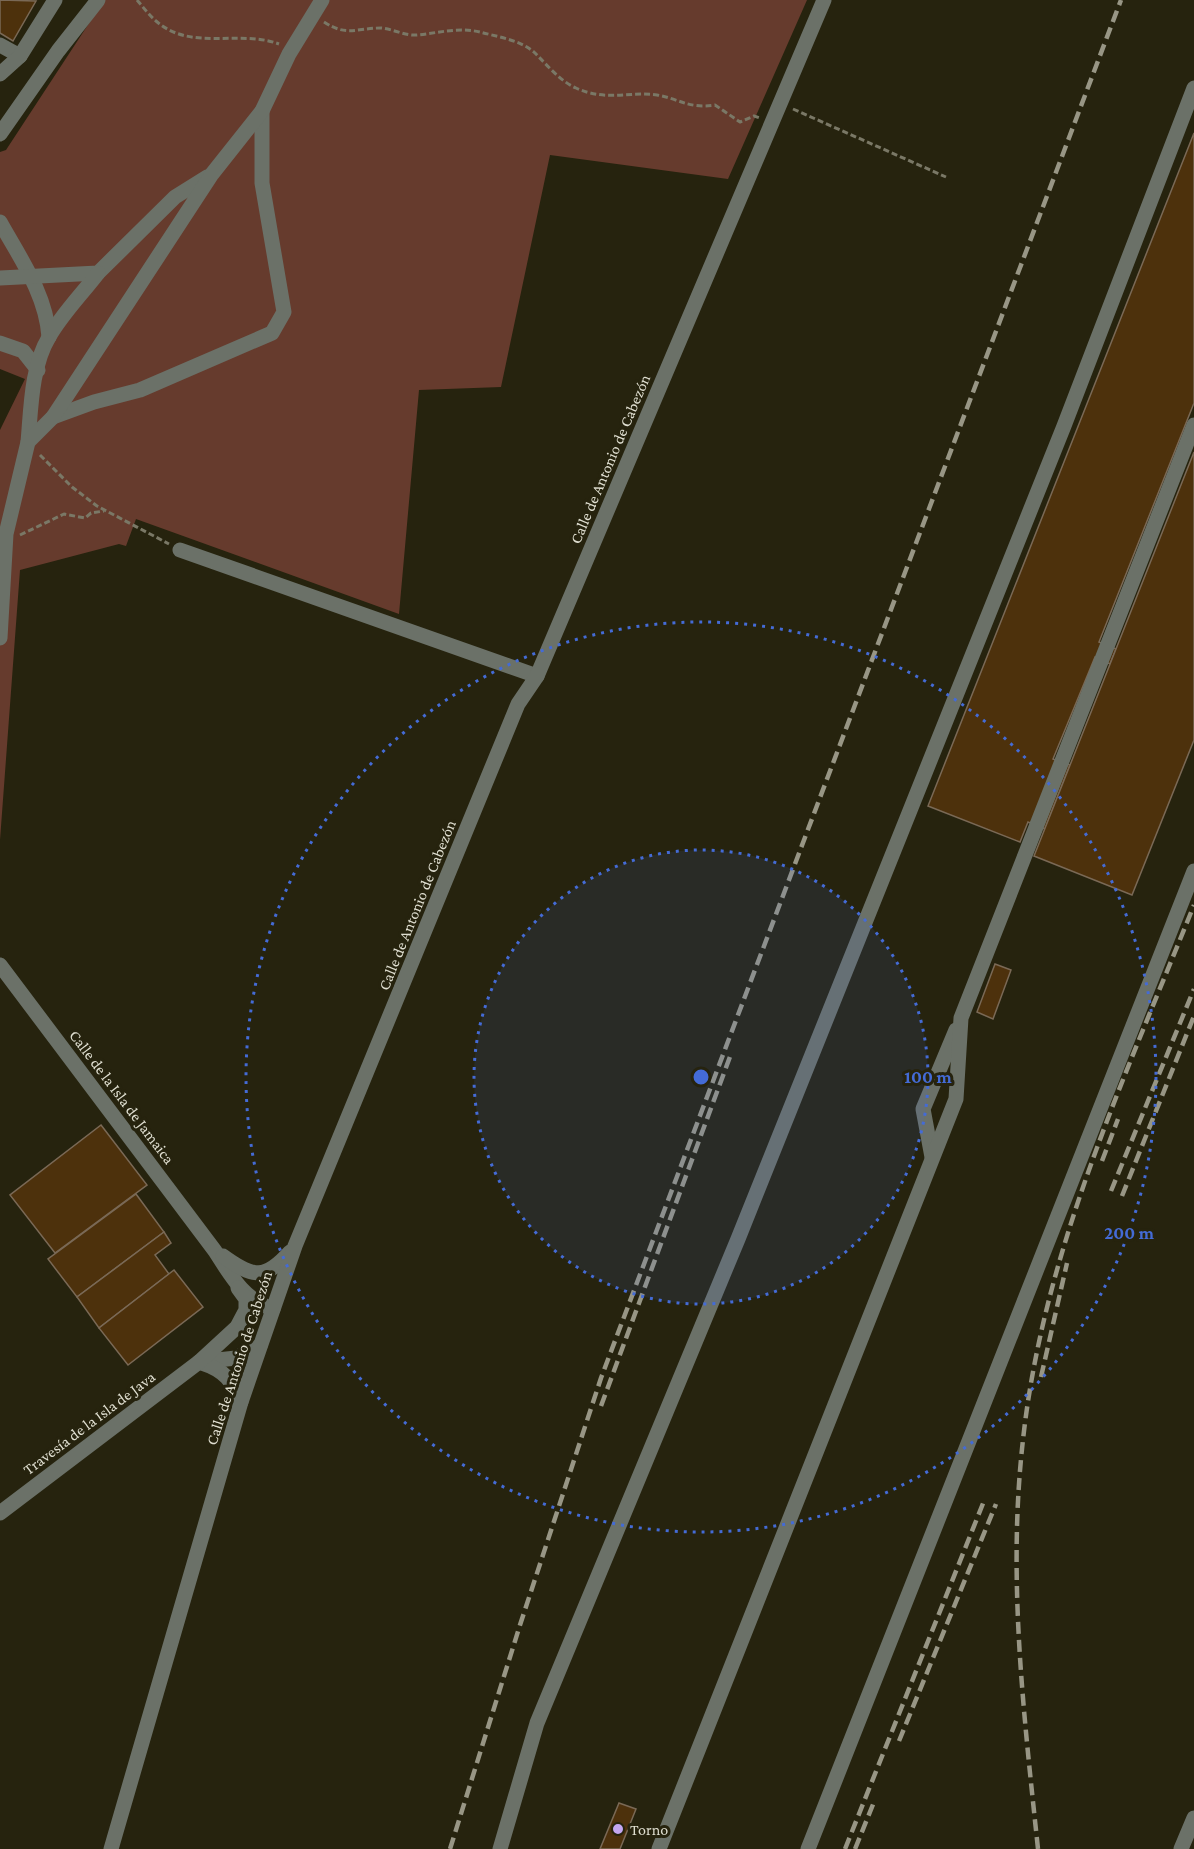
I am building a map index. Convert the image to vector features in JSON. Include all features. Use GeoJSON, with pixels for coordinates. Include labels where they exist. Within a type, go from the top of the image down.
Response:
{"type":"FeatureCollection","features":[{"type":"Feature","properties":{"kind":"street"},"geometry":{"type":"LineString","coordinates":[[0,74],[20,57],[56,0]]}},
{"type":"Feature","properties":{"kind":"street"},"geometry":{"type":"LineString","coordinates":[[0,134],[58,51],[98,0]]}},
{"type":"Feature","properties":{"kind":"street"},"geometry":{"type":"LineString","coordinates":[[28,442],[53,417],[212,174],[262,111],[291,50],[322,0]]}},
{"type":"Feature","properties":{"kind":"street","name":"Calle de Antonio de Cabezón"},"geometry":{"type":"LineString","coordinates":[[111,1849],[241,1402],[295,1246],[518,704],[537,676],[824,0]]}},
{"type":"Feature","properties":{"kind":"street"},"geometry":{"type":"LineString","coordinates":[[0,45],[20,57]]}},
{"type":"Feature","properties":{"kind":"street"},"geometry":{"type":"LineString","coordinates":[[500,1849],[537,1723],[738,1239],[1064,426],[1194,88]]}},
{"type":"Feature","properties":{"kind":"street"},"geometry":{"type":"LineString","coordinates":[[53,417],[94,402],[140,390],[272,333],[284,312],[262,183],[262,111]]}},
{"type":"Feature","properties":{"kind":"street"},"geometry":{"type":"LineString","coordinates":[[0,638],[6,534],[28,442],[32,398],[38,370],[49,337],[98,273],[175,197],[212,174]]}},
{"type":"Feature","properties":{"kind":"street"},"geometry":{"type":"LineString","coordinates":[[0,222],[39,293],[48,320],[49,337]]}},
{"type":"Feature","properties":{"kind":"street"},"geometry":{"type":"LineString","coordinates":[[0,278],[98,273]]}},
{"type":"Feature","properties":{"kind":"street"},"geometry":{"type":"LineString","coordinates":[[0,343],[23,351],[38,370]]}},
{"type":"Feature","properties":{"kind":"street"},"geometry":{"type":"LineString","coordinates":[[933,1158],[923,1109],[961,1018],[1194,425]]}},
{"type":"Feature","properties":{"kind":"street"},"geometry":{"type":"LineString","coordinates":[[180,550],[537,676]]}},
{"type":"Feature","properties":{"kind":"street"},"geometry":{"type":"LineString","coordinates":[[808,1849],[1194,871]]}},
{"type":"Feature","properties":{"kind":"street","name":"Calle de la Isla de Jamaica"},"geometry":{"type":"LineString","coordinates":[[0,965],[215,1251],[236,1285],[260,1305],[273,1309]]}},
{"type":"Feature","properties":{"kind":"street"},"geometry":{"type":"LineString","coordinates":[[659,1849],[956,1099],[961,1018]]}},
{"type":"Feature","properties":{"kind":"street","name":"Calle de la Isla de Jamaica"},"geometry":{"type":"LineString","coordinates":[[215,1251],[236,1266],[260,1274],[271,1271],[295,1246]]}},
{"type":"Feature","properties":{"kind":"street","name":"Travesía de la Isla de Java"},"geometry":{"type":"LineString","coordinates":[[0,1513],[199,1362],[243,1320],[246,1299],[236,1285]]}},
{"type":"Feature","properties":{"kind":"street"},"geometry":{"type":"LineString","coordinates":[[199,1362],[236,1358],[260,1346]]}},
{"type":"Feature","properties":{"kind":"street"},"geometry":{"type":"LineString","coordinates":[[199,1362],[213,1366],[226,1375],[234,1384],[241,1402]]}},
{"type":"Feature","properties":{"kind":"street"},"geometry":{"type":"LineString","coordinates":[[1181,1849],[1194,1818]]}},
{"type":"Feature","properties":{"kind":"path"},"geometry":{"type":"LineString","coordinates":[[137,0],[157,22],[186,36],[210,40],[245,37],[270,41],[291,50]]}},
{"type":"Feature","properties":{"kind":"path"},"geometry":{"type":"LineString","coordinates":[[313,15],[338,31],[381,28],[415,35],[440,29],[476,31],[515,41],[534,52],[544,65],[576,88],[612,98],[657,95],[680,104],[703,107],[715,105],[740,122],[754,116],[763,119]]}},
{"type":"Feature","properties":{"kind":"path"},"geometry":{"type":"LineString","coordinates":[[780,104],[946,177]]}},
{"type":"Feature","properties":{"kind":"path"},"geometry":{"type":"LineString","coordinates":[[28,442],[72,487],[106,511],[180,550]]}},
{"type":"Feature","properties":{"kind":"path"},"geometry":{"type":"LineString","coordinates":[[6,534],[24,535],[64,514],[85,519],[91,513],[106,511]]}},
{"type":"Feature","properties":{"kind":"shaded area"},"geometry":{"type":"Polygon","coordinates":[[[99,0],[807,0],[728,179],[550,155],[501,387],[419,390],[399,614],[136,519],[126,546],[119,544],[20,570],[0,840],[0,430],[25,379],[0,369],[0,152],[6,150],[99,8],[99,0]]]}},
{"type":"Feature","properties":{"kind":"building"},"geometry":{"type":"Polygon","coordinates":[[[0,0],[36,1],[13,41],[0,33],[0,0]]]}},
{"type":"Feature","properties":{"kind":"building"},"geometry":{"type":"Polygon","coordinates":[[[1194,133],[1194,403],[1099,642],[1116,649],[1110,664],[1095,657],[1053,759],[1070,765],[1045,829],[1028,822],[1020,842],[928,806],[1194,133]]]}},
{"type":"Feature","properties":{"kind":"building"},"geometry":{"type":"Polygon","coordinates":[[[1194,452],[1194,740],[1132,895],[1034,856],[1194,452]]]}},
{"type":"Feature","properties":{"kind":"building"},"geometry":{"type":"Polygon","coordinates":[[[995,964],[1011,970],[993,1019],[977,1012],[995,964]]]}},
{"type":"Feature","properties":{"kind":"building"},"geometry":{"type":"Polygon","coordinates":[[[101,1125],[147,1185],[55,1253],[10,1195],[101,1125]]]}},
{"type":"Feature","properties":{"kind":"building"},"geometry":{"type":"Polygon","coordinates":[[[136,1194],[164,1232],[77,1297],[48,1259],[136,1194]]]}},
{"type":"Feature","properties":{"kind":"building"},"geometry":{"type":"Polygon","coordinates":[[[164,1232],[171,1243],[155,1255],[169,1274],[99,1328],[77,1297],[164,1232]]]}},
{"type":"Feature","properties":{"kind":"building"},"geometry":{"type":"Polygon","coordinates":[[[174,1270],[203,1307],[128,1365],[99,1328],[174,1270]]]}},
{"type":"Feature","properties":{"kind":"building","name":"Torno"},"geometry":{"type":"Polygon","coordinates":[[[619,1803],[636,1809],[620,1849],[600,1849],[619,1803]]]}},
{"type":"Feature","properties":{"kind":"railway"},"geometry":{"type":"LineString","coordinates":[[450,1849],[601,1378],[1121,0]]}},
{"type":"Feature","properties":{"kind":"railway"},"geometry":{"type":"LineString","coordinates":[[1038,1849],[1023,1699],[1017,1599],[1018,1499],[1032,1378],[1047,1308],[1088,1171],[1194,905]]}},
{"type":"Feature","properties":{"kind":"railway"},"geometry":{"type":"LineString","coordinates":[[1111,1191],[1194,989]]}},
{"type":"Feature","properties":{"kind":"railway"},"geometry":{"type":"LineString","coordinates":[[1122,1196],[1194,1016]]}},
{"type":"Feature","properties":{"kind":"railway"},"geometry":{"type":"LineString","coordinates":[[601,1406],[731,1054]]}},
{"type":"Feature","properties":{"kind":"railway"},"geometry":{"type":"LineString","coordinates":[[1102,1161],[1118,1119]]}},
{"type":"Feature","properties":{"kind":"railway"},"geometry":{"type":"LineString","coordinates":[[1041,1377],[1067,1263]]}},
{"type":"Feature","properties":{"kind":"railway"},"geometry":{"type":"LineString","coordinates":[[845,1849],[984,1501]]}},
{"type":"Feature","properties":{"kind":"railway"},"geometry":{"type":"LineString","coordinates":[[899,1741],[996,1504]]}},
{"type":"Feature","properties":{"kind":"railway"},"geometry":{"type":"LineString","coordinates":[[855,1849],[874,1802]]}},
{"type":"Feature","properties":{"kind":"place","name":"Torno"},"geometry":{"type":"Point","coordinates":[618,1829]}}]}
